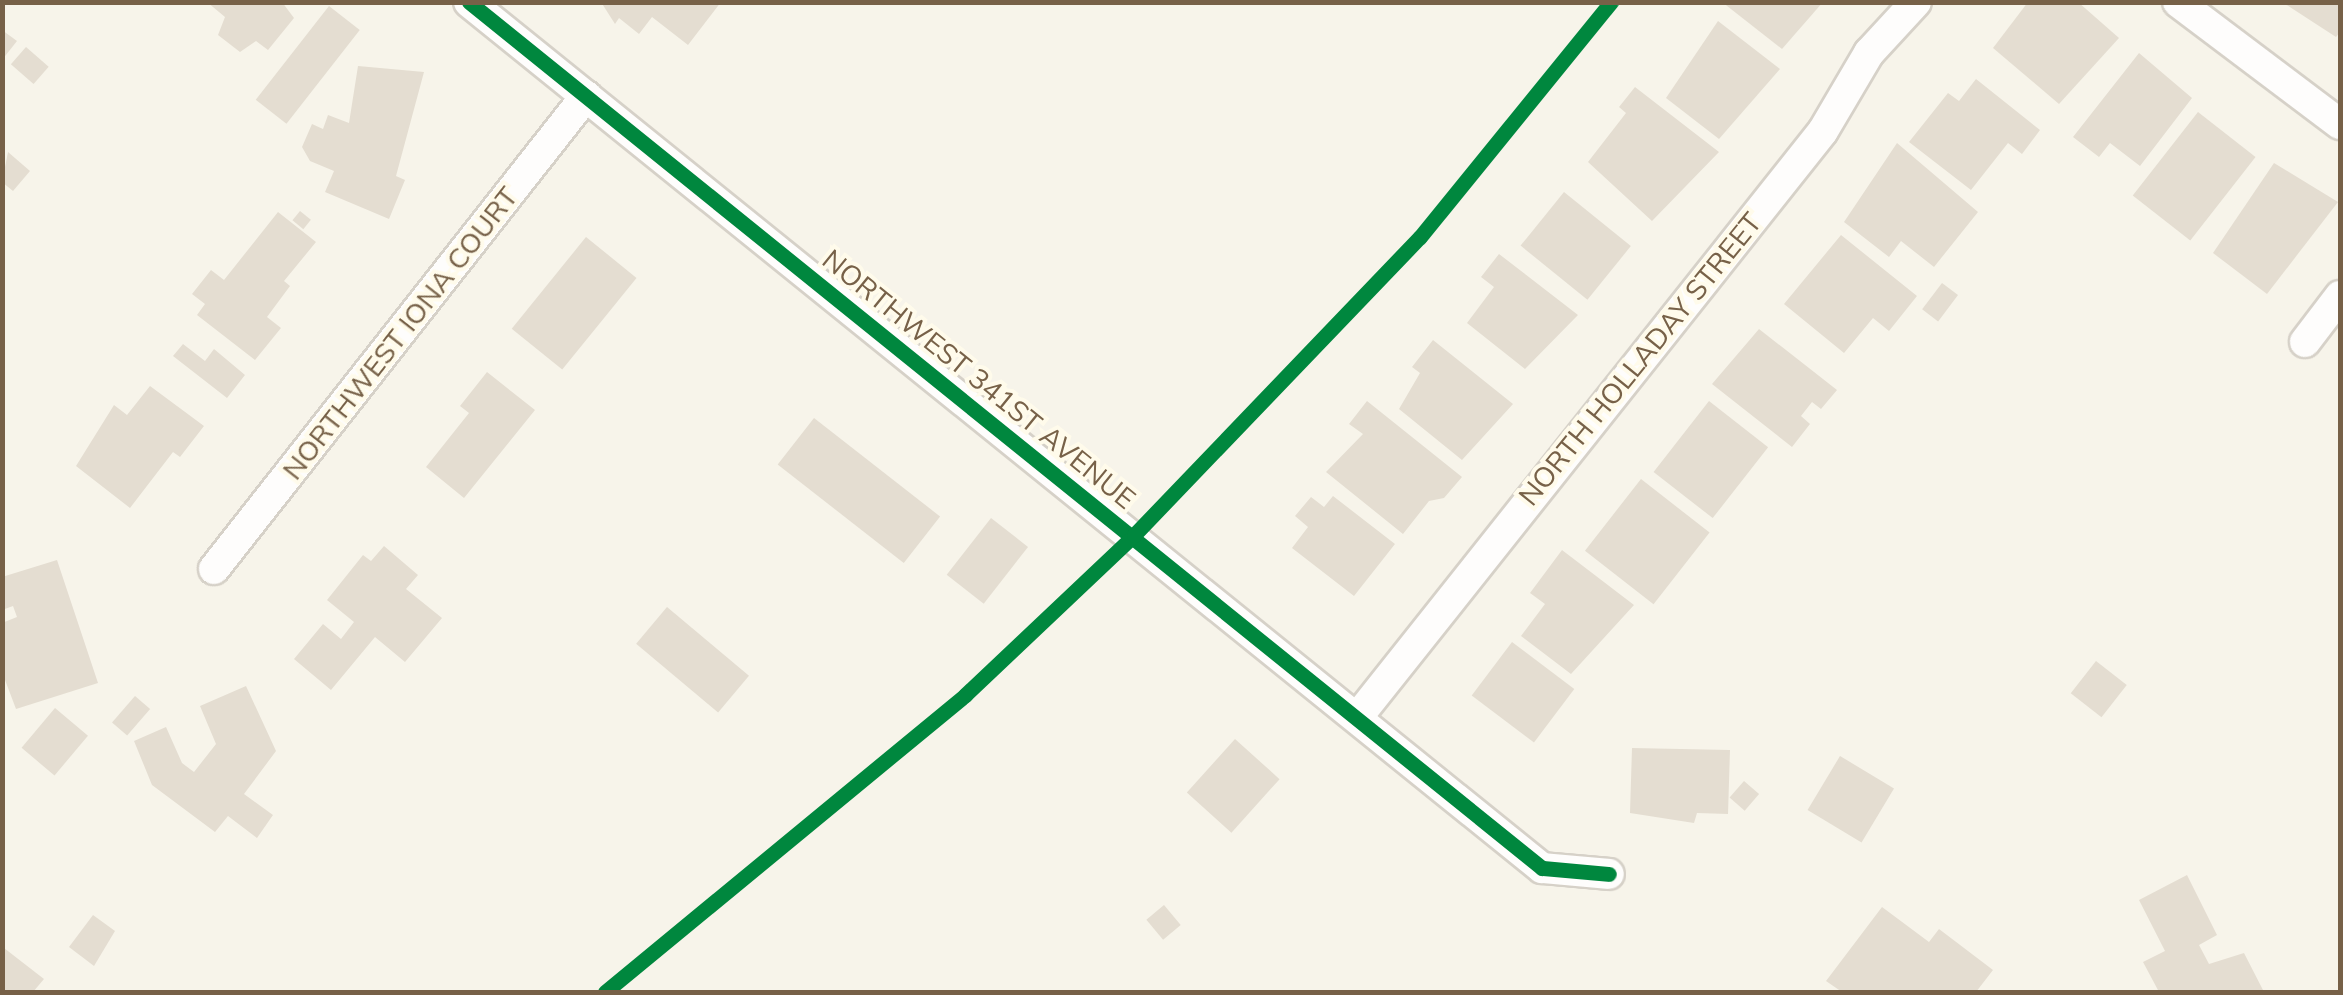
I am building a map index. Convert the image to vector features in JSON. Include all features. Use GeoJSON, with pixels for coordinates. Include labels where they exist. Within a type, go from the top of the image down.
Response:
{"type":"FeatureCollection","features":[{"type":"Feature","properties":{"kind":"street","name":"NORTHWEST 341ST AVENUE"},"geometry":{"type":"LineString","coordinates":[[469,2],[1360,714],[1542,868],[1609,874]]}},
{"type":"Feature","properties":{"kind":"street","name":"NORTH HOLLADAY STREET"},"geometry":{"type":"LineString","coordinates":[[1360,714],[1823,131],[1869,53],[1916,2]]}},
{"type":"Feature","properties":{"kind":"street"},"geometry":{"type":"LineString","coordinates":[[2178,2],[2340,124]]}},
{"type":"Feature","properties":{"kind":"street","name":"NORTHWEST IONA COURT"},"geometry":{"type":"LineString","coordinates":[[214,570],[586,96]]}},
{"type":"Feature","properties":{"kind":"street"},"geometry":{"type":"LineString","coordinates":[[2305,342],[2340,296]]}},
{"type":"Feature","properties":{"kind":"building"},"geometry":{"type":"Polygon","coordinates":[[[207,2],[282,2],[294,18],[268,50],[256,41],[240,52],[218,35],[225,17],[207,2]]]}},
{"type":"Feature","properties":{"kind":"building"},"geometry":{"type":"Polygon","coordinates":[[[601,2],[721,2],[688,45],[652,17],[639,34],[619,18],[615,24],[601,2]]]}},
{"type":"Feature","properties":{"kind":"building"},"geometry":{"type":"Polygon","coordinates":[[[1722,2],[1823,2],[1782,49],[1722,2]]]}},
{"type":"Feature","properties":{"kind":"building"},"geometry":{"type":"Polygon","coordinates":[[[2028,2],[2078,2],[2119,38],[2059,104],[1993,48],[2028,2]]]}},
{"type":"Feature","properties":{"kind":"building"},"geometry":{"type":"Polygon","coordinates":[[[2282,2],[2340,2],[2340,32],[2336,37],[2282,2]]]}},
{"type":"Feature","properties":{"kind":"building"},"geometry":{"type":"Polygon","coordinates":[[[329,6],[360,30],[286,124],[256,100],[329,6]]]}},
{"type":"Feature","properties":{"kind":"building"},"geometry":{"type":"Polygon","coordinates":[[[1718,21],[1780,69],[1719,139],[1666,98],[1718,21]]]}},
{"type":"Feature","properties":{"kind":"building"},"geometry":{"type":"Polygon","coordinates":[[[2,30],[17,41],[2,60],[2,30]]]}},
{"type":"Feature","properties":{"kind":"building"},"geometry":{"type":"Polygon","coordinates":[[[26,47],[49,67],[34,84],[11,64],[26,47]]]}},
{"type":"Feature","properties":{"kind":"building"},"geometry":{"type":"Polygon","coordinates":[[[2139,53],[2192,98],[2140,166],[2110,143],[2099,157],[2073,137],[2139,53]]]}},
{"type":"Feature","properties":{"kind":"building"},"geometry":{"type":"Polygon","coordinates":[[[358,66],[424,72],[396,176],[405,180],[389,219],[325,192],[334,171],[310,161],[302,147],[312,124],[323,129],[328,115],[349,123],[358,66]]]}},
{"type":"Feature","properties":{"kind":"building"},"geometry":{"type":"Polygon","coordinates":[[[1976,79],[2040,130],[2022,154],[2008,143],[1971,190],[1909,142],[1948,93],[1959,101],[1976,79]]]}},
{"type":"Feature","properties":{"kind":"building"},"geometry":{"type":"Polygon","coordinates":[[[1635,87],[1719,152],[1652,221],[1588,162],[1626,113],[1619,107],[1635,87]]]}},
{"type":"Feature","properties":{"kind":"building"},"geometry":{"type":"Polygon","coordinates":[[[2198,112],[2256,157],[2190,240],[2133,196],[2198,112]]]}},
{"type":"Feature","properties":{"kind":"building"},"geometry":{"type":"Polygon","coordinates":[[[1897,143],[1978,212],[1934,267],[1901,241],[1889,257],[1844,222],[1897,143]]]}},
{"type":"Feature","properties":{"kind":"building"},"geometry":{"type":"Polygon","coordinates":[[[8,152],[30,171],[13,191],[2,182],[8,152]]]}},
{"type":"Feature","properties":{"kind":"building"},"geometry":{"type":"Polygon","coordinates":[[[2274,163],[2338,202],[2267,294],[2213,253],[2274,163]]]}},
{"type":"Feature","properties":{"kind":"building"},"geometry":{"type":"Polygon","coordinates":[[[1564,192],[1631,246],[1587,300],[1521,246],[1564,192]]]}},
{"type":"Feature","properties":{"kind":"building"},"geometry":{"type":"Polygon","coordinates":[[[300,211],[311,220],[303,229],[292,220],[300,211]]]}},
{"type":"Feature","properties":{"kind":"building"},"geometry":{"type":"Polygon","coordinates":[[[278,212],[316,242],[284,281],[290,286],[267,317],[281,328],[255,360],[197,315],[205,304],[192,294],[211,270],[224,280],[278,212]]]}},
{"type":"Feature","properties":{"kind":"building"},"geometry":{"type":"Polygon","coordinates":[[[1841,235],[1917,296],[1889,331],[1873,318],[1844,353],[1784,304],[1841,235]]]}},
{"type":"Feature","properties":{"kind":"building"},"geometry":{"type":"Polygon","coordinates":[[[586,237],[637,278],[562,370],[512,329],[586,237]]]}},
{"type":"Feature","properties":{"kind":"building"},"geometry":{"type":"Polygon","coordinates":[[[1499,254],[1578,315],[1525,369],[1467,323],[1494,287],[1481,277],[1499,254]]]}},
{"type":"Feature","properties":{"kind":"building"},"geometry":{"type":"Polygon","coordinates":[[[1942,283],[1958,295],[1938,321],[1922,309],[1942,283]]]}},
{"type":"Feature","properties":{"kind":"building"},"geometry":{"type":"Polygon","coordinates":[[[1759,329],[1837,390],[1821,409],[1812,402],[1801,416],[1810,424],[1792,447],[1712,384],[1759,329]]]}},
{"type":"Feature","properties":{"kind":"building"},"geometry":{"type":"Polygon","coordinates":[[[1433,340],[1513,404],[1462,460],[1399,409],[1420,373],[1412,367],[1433,340]]]}},
{"type":"Feature","properties":{"kind":"building"},"geometry":{"type":"Polygon","coordinates":[[[183,344],[205,361],[214,349],[245,375],[227,398],[173,356],[183,344]]]}},
{"type":"Feature","properties":{"kind":"building"},"geometry":{"type":"Polygon","coordinates":[[[487,372],[535,410],[464,498],[426,467],[469,413],[460,406],[487,372]]]}},
{"type":"Feature","properties":{"kind":"building"},"geometry":{"type":"Polygon","coordinates":[[[150,386],[204,426],[180,457],[173,452],[130,508],[76,466],[114,405],[127,415],[150,386]]]}},
{"type":"Feature","properties":{"kind":"building"},"geometry":{"type":"Polygon","coordinates":[[[1367,401],[1462,477],[1444,498],[1429,501],[1403,534],[1326,472],[1363,434],[1349,424],[1367,401]]]}},
{"type":"Feature","properties":{"kind":"building"},"geometry":{"type":"Polygon","coordinates":[[[1709,401],[1768,447],[1713,518],[1654,472],[1709,401]]]}},
{"type":"Feature","properties":{"kind":"building"},"geometry":{"type":"Polygon","coordinates":[[[814,418],[940,517],[904,563],[778,464],[814,418]]]}},
{"type":"Feature","properties":{"kind":"building"},"geometry":{"type":"Polygon","coordinates":[[[1641,479],[1710,533],[1654,604],[1585,551],[1641,479]]]}},
{"type":"Feature","properties":{"kind":"building"},"geometry":{"type":"Polygon","coordinates":[[[1333,496],[1395,544],[1354,596],[1292,548],[1308,527],[1295,516],[1311,497],[1324,507],[1333,496]]]}},
{"type":"Feature","properties":{"kind":"building"},"geometry":{"type":"Polygon","coordinates":[[[991,518],[1028,547],[984,604],[947,575],[991,518]]]}},
{"type":"Feature","properties":{"kind":"building"},"geometry":{"type":"Polygon","coordinates":[[[384,546],[418,575],[406,589],[442,618],[405,662],[375,637],[331,690],[294,659],[323,624],[341,639],[354,622],[327,600],[363,555],[371,561],[384,546]]]}},
{"type":"Feature","properties":{"kind":"building"},"geometry":{"type":"Polygon","coordinates":[[[1562,550],[1634,605],[1571,674],[1521,636],[1545,604],[1530,593],[1562,550]]]}},
{"type":"Feature","properties":{"kind":"building"},"geometry":{"type":"Polygon","coordinates":[[[57,560],[98,683],[16,709],[2,672],[2,623],[17,617],[13,606],[2,610],[2,577],[57,560]]]}},
{"type":"Feature","properties":{"kind":"building"},"geometry":{"type":"Polygon","coordinates":[[[667,607],[749,676],[718,713],[636,644],[667,607]]]}},
{"type":"Feature","properties":{"kind":"building"},"geometry":{"type":"Polygon","coordinates":[[[1512,642],[1574,689],[1534,742],[1472,696],[1512,642]]]}},
{"type":"Feature","properties":{"kind":"building"},"geometry":{"type":"Polygon","coordinates":[[[2096,661],[2127,685],[2101,717],[2071,693],[2096,661]]]}},
{"type":"Feature","properties":{"kind":"building"},"geometry":{"type":"Polygon","coordinates":[[[246,686],[276,751],[244,794],[273,815],[257,838],[228,816],[215,832],[152,785],[134,741],[166,727],[182,763],[194,772],[216,744],[200,706],[246,686]]]}},
{"type":"Feature","properties":{"kind":"building"},"geometry":{"type":"Polygon","coordinates":[[[135,696],[150,709],[127,736],[112,722],[135,696]]]}},
{"type":"Feature","properties":{"kind":"building"},"geometry":{"type":"Polygon","coordinates":[[[55,708],[88,736],[55,775],[22,748],[55,708]]]}},
{"type":"Feature","properties":{"kind":"building"},"geometry":{"type":"Polygon","coordinates":[[[1235,739],[1280,779],[1231,833],[1187,793],[1235,739]]]}},
{"type":"Feature","properties":{"kind":"building"},"geometry":{"type":"Polygon","coordinates":[[[1632,748],[1730,750],[1728,814],[1697,813],[1694,823],[1630,813],[1632,748]]]}},
{"type":"Feature","properties":{"kind":"building"},"geometry":{"type":"Polygon","coordinates":[[[1840,756],[1894,788],[1862,842],[1808,810],[1840,756]]]}},
{"type":"Feature","properties":{"kind":"building"},"geometry":{"type":"Polygon","coordinates":[[[1744,781],[1759,794],[1745,811],[1730,798],[1744,781]]]}},
{"type":"Feature","properties":{"kind":"building"},"geometry":{"type":"Polygon","coordinates":[[[2187,875],[2217,935],[2199,945],[2209,964],[2244,953],[2264,992],[2159,992],[2143,962],[2165,951],[2139,900],[2187,875]]]}},
{"type":"Feature","properties":{"kind":"building"},"geometry":{"type":"Polygon","coordinates":[[[1164,905],[1181,925],[1163,940],[1146,920],[1164,905]]]}},
{"type":"Feature","properties":{"kind":"building"},"geometry":{"type":"Polygon","coordinates":[[[1882,907],[1929,942],[1939,929],[1993,970],[1976,992],[1842,992],[1826,981],[1882,907]]]}},
{"type":"Feature","properties":{"kind":"building"},"geometry":{"type":"Polygon","coordinates":[[[93,915],[115,931],[94,966],[69,947],[93,915]]]}},
{"type":"Feature","properties":{"kind":"building"},"geometry":{"type":"Polygon","coordinates":[[[4,948],[44,979],[33,992],[2,992],[4,948]]]}},
{"type":"Feature","properties":{"kind":"cycle path"},"geometry":{"type":"LineString","coordinates":[[469,2],[1542,868],[1609,874]]}},
{"type":"Feature","properties":{"kind":"cycle path"},"geometry":{"type":"LineString","coordinates":[[605,992],[965,695],[1134,535],[1420,237],[1611,2]]}}]}
